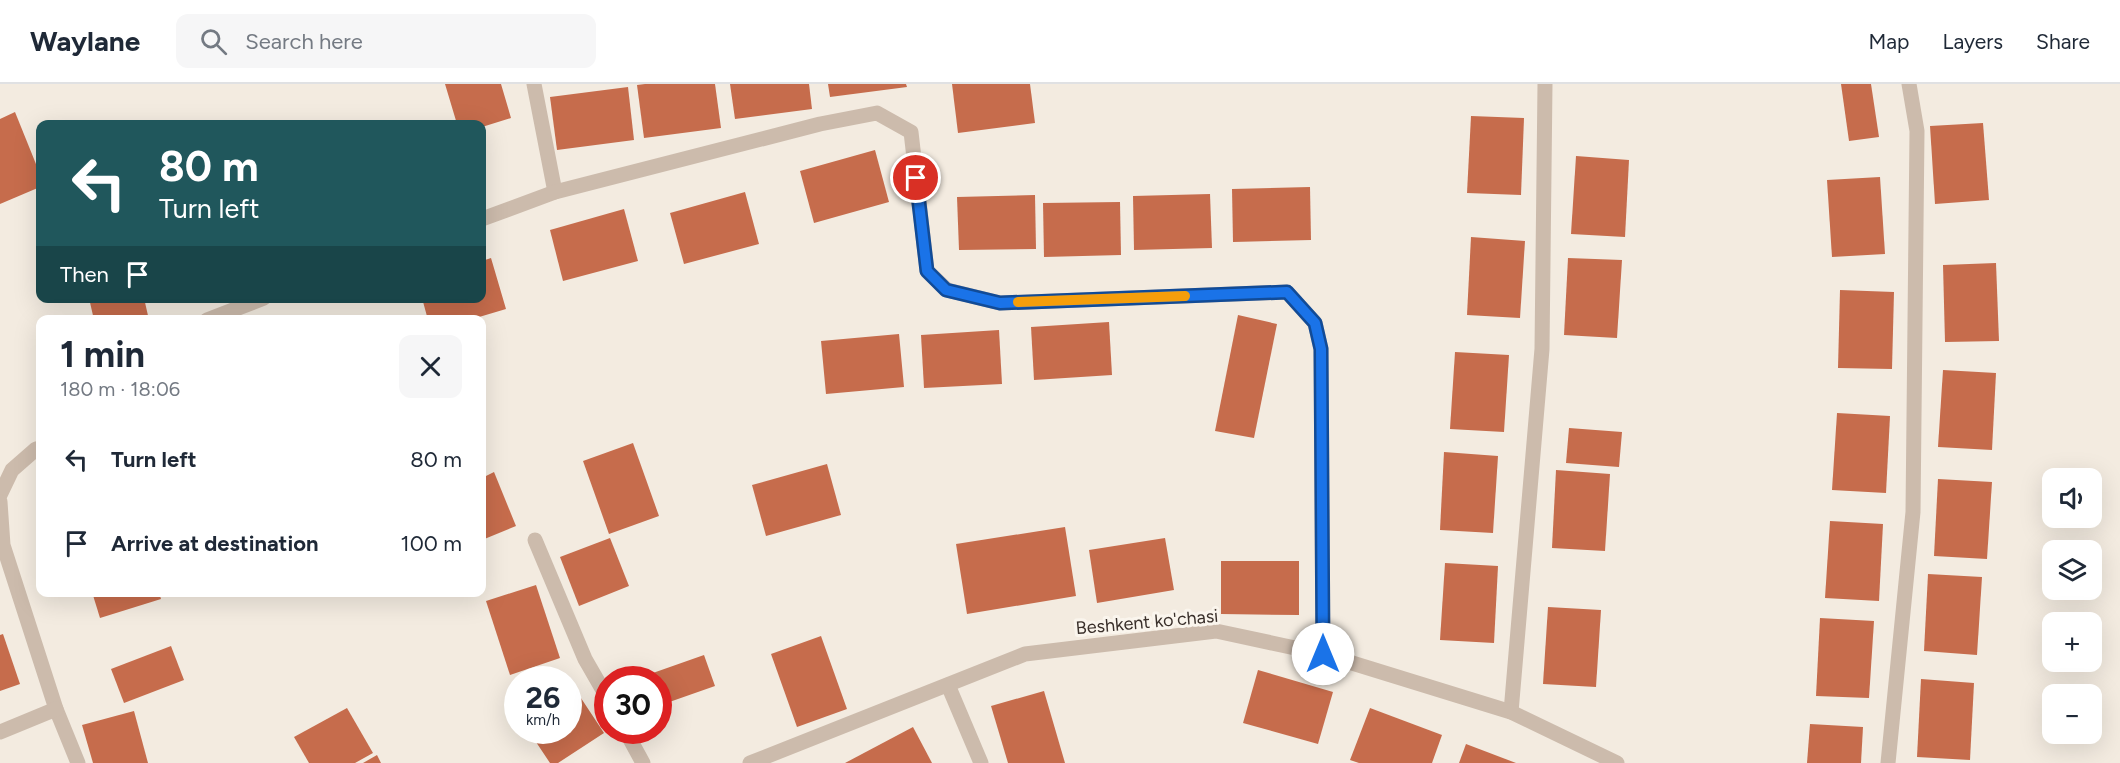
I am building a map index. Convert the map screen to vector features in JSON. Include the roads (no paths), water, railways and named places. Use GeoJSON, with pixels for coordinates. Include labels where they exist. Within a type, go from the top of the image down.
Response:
{"type":"FeatureCollection","features":[{"type":"Feature","properties":{"kind":"street"},"geometry":{"type":"LineString","coordinates":[[534,84],[555,192]]}},
{"type":"Feature","properties":{"kind":"street"},"geometry":{"type":"LineString","coordinates":[[1511,712],[1542,349],[1545,84]]}},
{"type":"Feature","properties":{"kind":"street"},"geometry":{"type":"LineString","coordinates":[[1888,763],[1913,512],[1917,131],[1910,84]]}},
{"type":"Feature","properties":{"kind":"street"},"geometry":{"type":"LineString","coordinates":[[486,218],[555,192],[820,124],[877,113],[911,132],[927,271],[946,290],[1000,303],[1287,292],[1315,323],[1321,349],[1323,654]]}},
{"type":"Feature","properties":{"kind":"street"},"geometry":{"type":"LineString","coordinates":[[220,315],[251,303]]}},
{"type":"Feature","properties":{"kind":"street"},"geometry":{"type":"LineString","coordinates":[[0,495],[12,470],[36,449]]}},
{"type":"Feature","properties":{"kind":"street"},"geometry":{"type":"LineString","coordinates":[[0,502],[3,544],[56,709],[78,763]]}},
{"type":"Feature","properties":{"kind":"street"},"geometry":{"type":"LineString","coordinates":[[535,540],[585,659],[594,675]]}},
{"type":"Feature","properties":{"kind":"street","name":"Beshkent ko'chasi"},"geometry":{"type":"LineString","coordinates":[[750,763],[1025,654],[1216,631],[1323,654],[1511,712],[1617,763]]}},
{"type":"Feature","properties":{"kind":"street"},"geometry":{"type":"LineString","coordinates":[[948,685],[981,763]]}},
{"type":"Feature","properties":{"kind":"street"},"geometry":{"type":"LineString","coordinates":[[0,732],[56,709]]}},
{"type":"Feature","properties":{"kind":"street"},"geometry":{"type":"LineString","coordinates":[[633,744],[643,763]]}}]}
